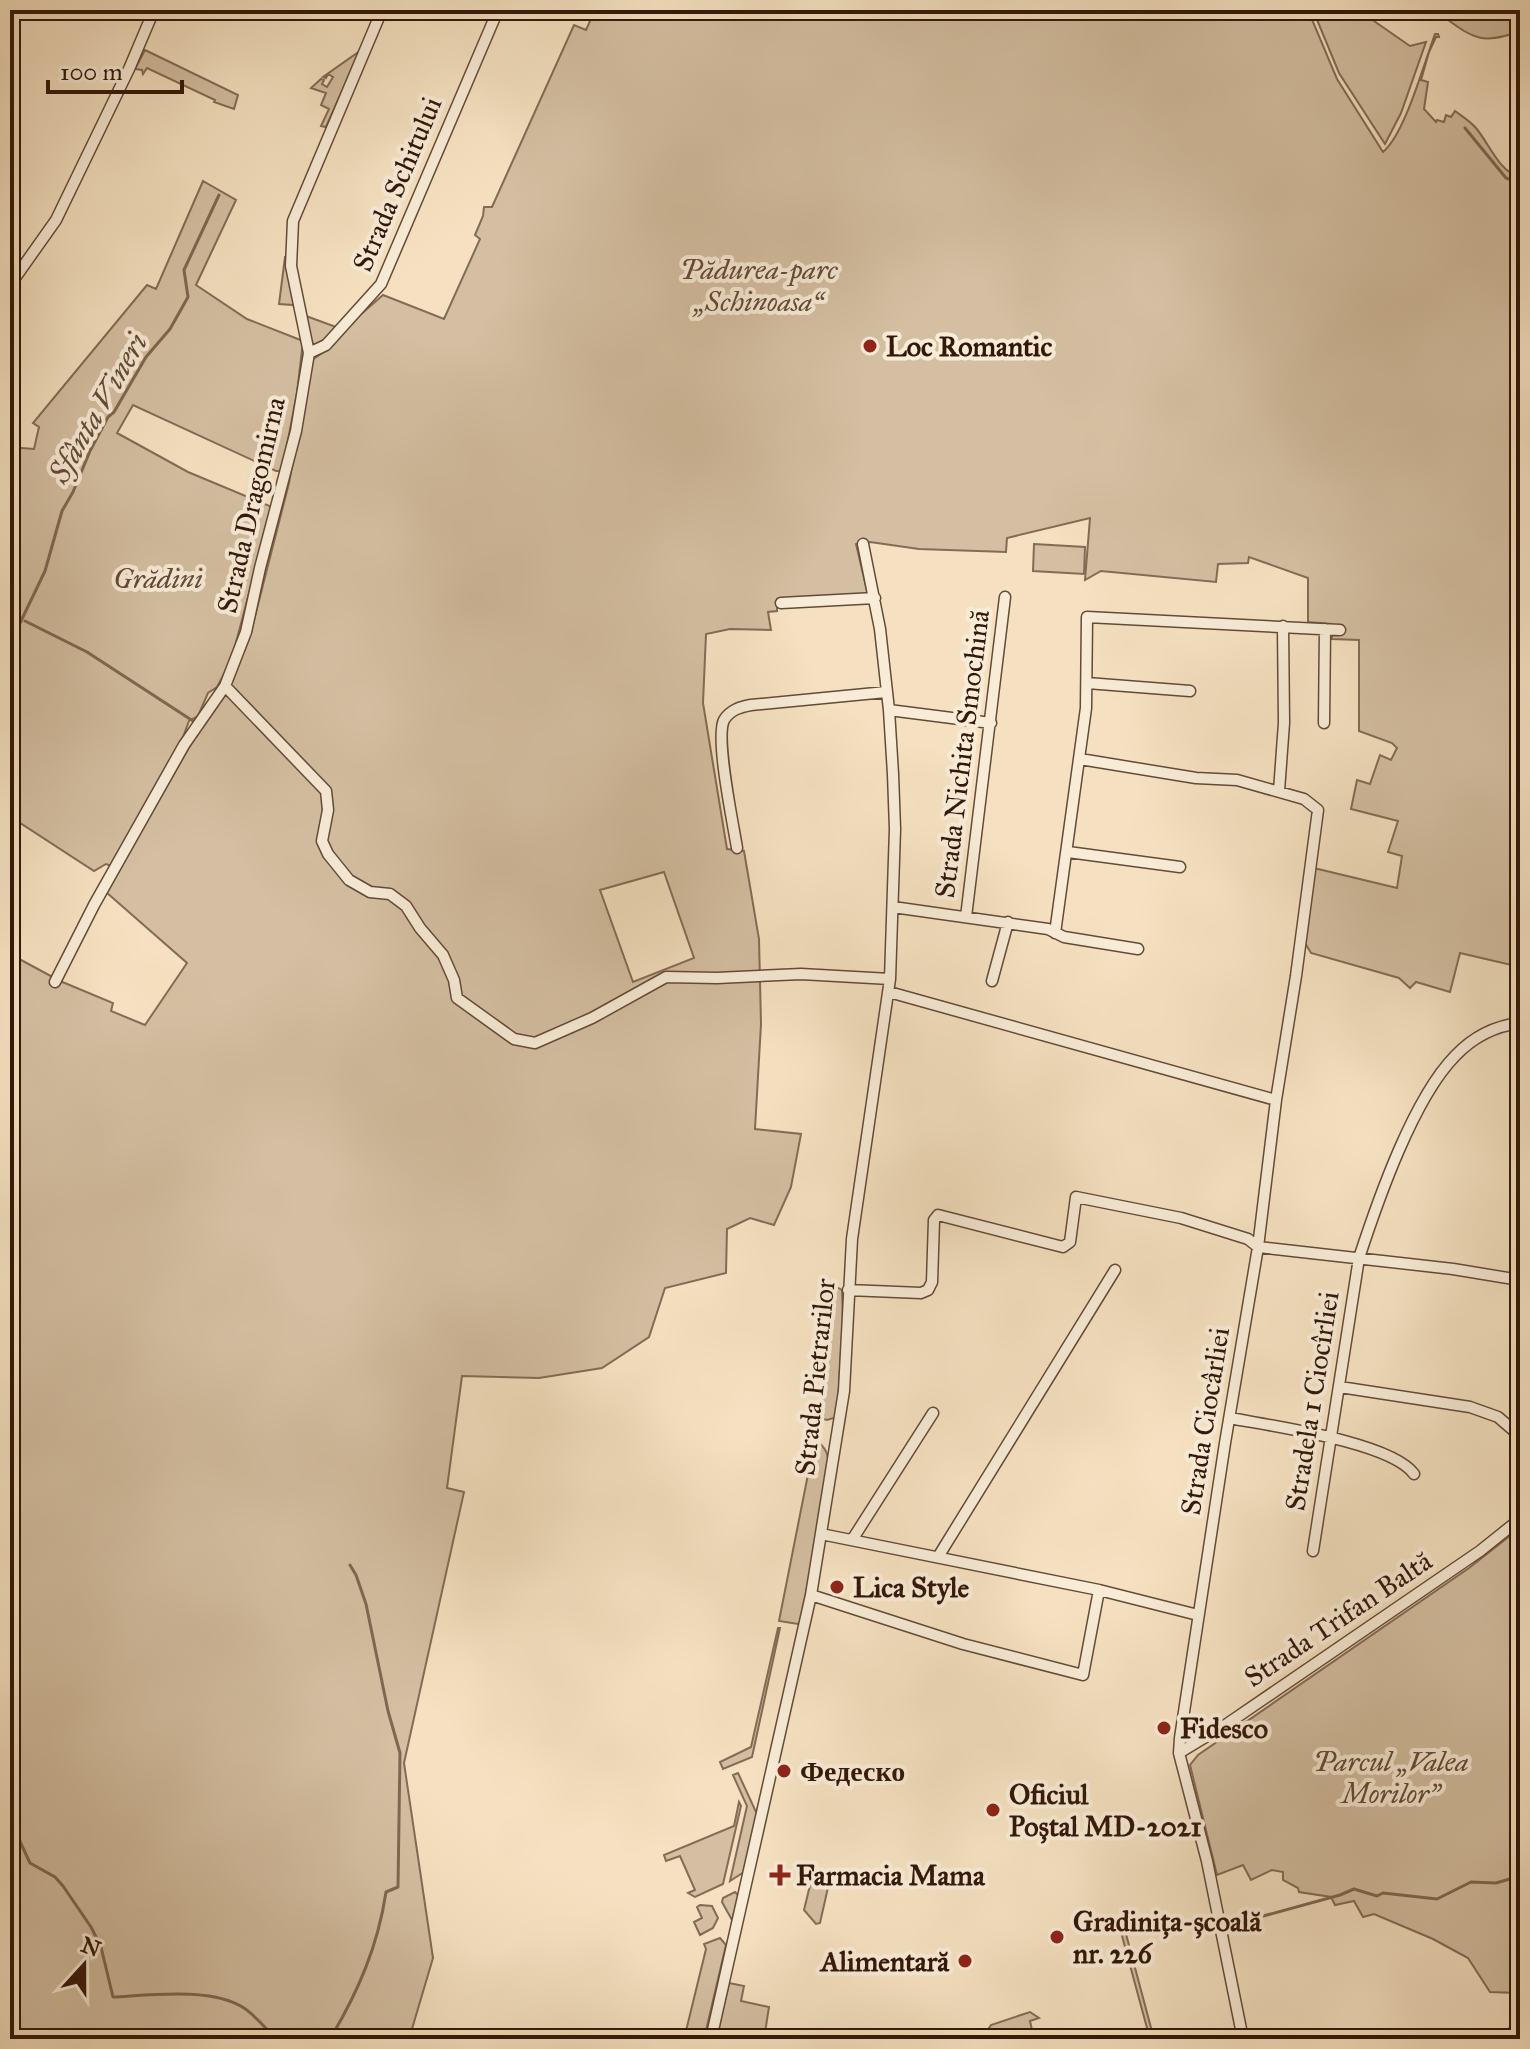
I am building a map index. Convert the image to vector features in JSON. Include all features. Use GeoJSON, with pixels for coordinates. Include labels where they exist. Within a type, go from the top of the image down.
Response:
{"type":"FeatureCollection","features":[{"type":"Feature","properties":{"kind":"street"},"geometry":{"type":"LineString","coordinates":[[10,285],[56,220],[154,10]]}},
{"type":"Feature","properties":{"kind":"street","name":"Strada Dragomirna"},"geometry":{"type":"LineString","coordinates":[[55,982],[94,905],[184,745],[225,686],[246,632],[296,431],[309,353],[291,266],[293,221],[382,10]]}},
{"type":"Feature","properties":{"kind":"street","name":"Strada Schitului"},"geometry":{"type":"LineString","coordinates":[[309,353],[326,345],[381,284],[498,10]]}},
{"type":"Feature","properties":{"kind":"street","name":"Strada Pietrarilor"},"geometry":{"type":"LineString","coordinates":[[711,2039],[811,1595],[844,1391],[854,1227],[889,992],[895,816],[889,710],[875,598],[863,544]]}},
{"type":"Feature","properties":{"kind":"street","name":"Strada Nichita Smochină"},"geometry":{"type":"LineString","coordinates":[[966,917],[1005,597]]}},
{"type":"Feature","properties":{"kind":"street"},"geometry":{"type":"LineString","coordinates":[[781,603],[875,598]]}},
{"type":"Feature","properties":{"kind":"street"},"geometry":{"type":"LineString","coordinates":[[1055,933],[1080,759],[1087,683],[1087,617],[1340,630]]}},
{"type":"Feature","properties":{"kind":"street"},"geometry":{"type":"LineString","coordinates":[[1080,759],[1211,780],[1237,780],[1279,791],[1284,723],[1283,626]]}},
{"type":"Feature","properties":{"kind":"street"},"geometry":{"type":"LineString","coordinates":[[1324,723],[1325,629]]}},
{"type":"Feature","properties":{"kind":"street"},"geometry":{"type":"LineString","coordinates":[[1087,683],[1190,691]]}},
{"type":"Feature","properties":{"kind":"street"},"geometry":{"type":"LineString","coordinates":[[225,686],[326,791],[328,810],[322,841],[328,854],[349,880],[370,892],[390,894],[406,906],[443,955],[454,980],[457,998],[514,1039],[535,1043],[592,1018],[666,977],[801,974],[890,979]]}},
{"type":"Feature","properties":{"kind":"street"},"geometry":{"type":"LineString","coordinates":[[737,848],[722,750],[721,728],[726,716],[743,706],[886,692]]}},
{"type":"Feature","properties":{"kind":"street"},"geometry":{"type":"LineString","coordinates":[[889,710],[991,723]]}},
{"type":"Feature","properties":{"kind":"street","name":"Strada Ciocârliei"},"geometry":{"type":"LineString","coordinates":[[1243,2039],[1207,1861],[1179,1753],[1198,1615],[1258,1247],[1276,1100],[1318,817],[1316,806],[1279,791]]}},
{"type":"Feature","properties":{"kind":"street"},"geometry":{"type":"LineString","coordinates":[[1068,852],[1180,867]]}},
{"type":"Feature","properties":{"kind":"street"},"geometry":{"type":"LineString","coordinates":[[893,907],[1008,922],[1138,949]]}},
{"type":"Feature","properties":{"kind":"street"},"geometry":{"type":"LineString","coordinates":[[992,981],[1008,922]]}},
{"type":"Feature","properties":{"kind":"street"},"geometry":{"type":"LineString","coordinates":[[889,992],[1276,1100]]}},
{"type":"Feature","properties":{"kind":"street","name":"Stradela 1 Ciocîrliei"},"geometry":{"type":"LineString","coordinates":[[1313,1551],[1359,1258],[1398,1156],[1442,1072],[1456,1056],[1481,1035],[1498,1027],[1520,1023]]}},
{"type":"Feature","properties":{"kind":"street"},"geometry":{"type":"LineString","coordinates":[[848,1290],[921,1293],[928,1290],[932,1282],[934,1220],[938,1215],[1063,1247],[1070,1242],[1076,1197],[1181,1218],[1248,1239],[1258,1247],[1520,1280]]}},
{"type":"Feature","properties":{"kind":"street"},"geometry":{"type":"LineString","coordinates":[[938,1557],[1115,1270]]}},
{"type":"Feature","properties":{"kind":"street"},"geometry":{"type":"LineString","coordinates":[[1340,1387],[1470,1407],[1498,1417],[1520,1436]]}},
{"type":"Feature","properties":{"kind":"street"},"geometry":{"type":"LineString","coordinates":[[852,1540],[933,1413]]}},
{"type":"Feature","properties":{"kind":"street"},"geometry":{"type":"LineString","coordinates":[[1230,1418],[1331,1439],[1386,1455],[1409,1467],[1414,1474]]}},
{"type":"Feature","properties":{"kind":"street","name":"Strada Trifan Baltă"},"geometry":{"type":"LineString","coordinates":[[1179,1753],[1227,1724],[1480,1551],[1520,1519]]}},
{"type":"Feature","properties":{"kind":"street"},"geometry":{"type":"LineString","coordinates":[[821,1534],[1099,1590],[1198,1615]]}},
{"type":"Feature","properties":{"kind":"street"},"geometry":{"type":"LineString","coordinates":[[811,1595],[963,1644],[1083,1675],[1099,1590]]}},
{"type":"Feature","properties":{"kind":"street"},"geometry":{"type":"LineString","coordinates":[[1493,2039],[1520,2031]]}},
{"type":"Feature","properties":{"kind":"green space","name":"Pădurea-parc „Schinoasa“"},"geometry":{"type":"Polygon","coordinates":[[[595,10],[1308,10],[1337,79],[1383,152],[1399,130],[1429,52],[1421,80],[1428,82],[1424,109],[1436,122],[1444,122],[1446,115],[1451,117],[1455,111],[1469,121],[1506,169],[1520,178],[1520,967],[1460,953],[1450,992],[1416,982],[1410,988],[1399,978],[1311,953],[1305,943],[1314,868],[1397,888],[1402,856],[1388,852],[1398,821],[1351,809],[1357,780],[1370,784],[1380,755],[1391,760],[1397,748],[1392,743],[1359,731],[1359,640],[1332,639],[1331,624],[1308,622],[1308,578],[1249,557],[1248,563],[1218,564],[1216,582],[1101,571],[1085,580],[1090,518],[1007,538],[1006,552],[919,549],[870,542],[856,544],[868,595],[777,599],[777,611],[768,612],[771,630],[730,629],[706,634],[703,703],[727,849],[744,851],[759,939],[761,1024],[755,1129],[801,1134],[791,1187],[774,1225],[750,1218],[727,1229],[726,1273],[665,1288],[649,1337],[602,1368],[539,1378],[462,1376],[447,1488],[464,1492],[404,1763],[433,1958],[409,2039],[10,2039],[10,954],[60,981],[113,1003],[111,1011],[145,1025],[187,963],[106,892],[198,732],[232,682],[250,636],[289,483],[312,360],[383,295],[444,319],[480,239],[475,235],[484,207],[492,207],[574,25],[586,30],[595,10]],[[664,872],[600,890],[633,982],[694,958],[664,872]]]}},
{"type":"Feature","properties":{"kind":"green space"},"geometry":{"type":"Polygon","coordinates":[[[1313,10],[1358,10],[1410,46],[1426,42],[1401,113],[1385,144],[1339,73],[1313,10]]]}},
{"type":"Feature","properties":{"kind":"green space"},"geometry":{"type":"Polygon","coordinates":[[[1434,10],[1519,10],[1520,31],[1493,38],[1474,36],[1434,10]]]}},
{"type":"Feature","properties":{"kind":"green space"},"geometry":{"type":"Polygon","coordinates":[[[145,50],[238,95],[234,109],[147,68],[143,74],[142,70],[135,69],[145,50]]]}},
{"type":"Feature","properties":{"kind":"green space"},"geometry":{"type":"Polygon","coordinates":[[[360,51],[326,127],[321,126],[329,109],[321,105],[326,93],[311,88],[321,79],[327,87],[333,77],[328,74],[326,78],[323,77],[360,51]]]}},
{"type":"Feature","properties":{"kind":"green space","name":"Grădini"},"geometry":{"type":"Polygon","coordinates":[[[203,181],[236,200],[196,285],[247,319],[303,341],[297,393],[282,471],[276,471],[133,405],[117,433],[188,472],[272,507],[231,661],[217,687],[208,693],[198,716],[189,721],[112,866],[106,864],[94,871],[20,823],[10,840],[10,447],[34,449],[39,427],[33,423],[147,285],[156,289],[203,181]]]}},
{"type":"Feature","properties":{"kind":"green space"},"geometry":{"type":"Polygon","coordinates":[[[285,257],[299,316],[293,305],[279,304],[285,257]]]}},
{"type":"Feature","properties":{"kind":"green space"},"geometry":{"type":"Polygon","coordinates":[[[306,316],[336,327],[321,345],[316,346],[310,341],[306,316]]]}},
{"type":"Feature","properties":{"kind":"green space"},"geometry":{"type":"Polygon","coordinates":[[[1034,544],[1085,547],[1084,574],[1033,571],[1034,544]]]}},
{"type":"Feature","properties":{"kind":"green space"},"geometry":{"type":"Polygon","coordinates":[[[833,1285],[842,1290],[843,1320],[837,1417],[827,1420],[820,1418],[820,1412],[828,1342],[825,1338],[827,1315],[833,1316],[835,1297],[831,1296],[833,1285]]]}},
{"type":"Feature","properties":{"kind":"green space"},"geometry":{"type":"Polygon","coordinates":[[[815,1439],[825,1449],[829,1467],[798,1624],[779,1621],[815,1439]]]}},
{"type":"Feature","properties":{"kind":"green space","name":"Parcul „Valea Morilor”"},"geometry":{"type":"Polygon","coordinates":[[[1520,1528],[1520,1998],[1517,1993],[1490,1992],[1468,1958],[1433,1939],[1374,1914],[1363,1917],[1354,1901],[1335,1905],[1331,1897],[1299,1892],[1298,1888],[1283,1880],[1283,1872],[1272,1870],[1251,1880],[1243,1865],[1217,1875],[1190,1765],[1198,1755],[1469,1568],[1520,1528]]]}},
{"type":"Feature","properties":{"kind":"green space"},"geometry":{"type":"Polygon","coordinates":[[[778,1628],[752,1757],[723,1769],[720,1762],[751,1747],[778,1628]]]}},
{"type":"Feature","properties":{"kind":"green space"},"geometry":{"type":"Polygon","coordinates":[[[738,1773],[757,1814],[744,1872],[730,1881],[747,1806],[733,1775],[738,1773]]]}},
{"type":"Feature","properties":{"kind":"green space"},"geometry":{"type":"Polygon","coordinates":[[[739,1802],[741,1806],[723,1884],[695,1897],[688,1893],[695,1890],[680,1856],[666,1861],[664,1855],[734,1826],[739,1802]]]}},
{"type":"Feature","properties":{"kind":"green space"},"geometry":{"type":"Polygon","coordinates":[[[814,1878],[829,1883],[820,1923],[816,1924],[804,1910],[814,1878]]]}},
{"type":"Feature","properties":{"kind":"green space"},"geometry":{"type":"Polygon","coordinates":[[[735,1892],[739,1896],[732,1920],[722,1902],[723,1898],[735,1892]]]}},
{"type":"Feature","properties":{"kind":"green space"},"geometry":{"type":"Polygon","coordinates":[[[712,1906],[718,1918],[713,1928],[700,1935],[694,1922],[702,1918],[697,1907],[712,1906]]]}},
{"type":"Feature","properties":{"kind":"green space"},"geometry":{"type":"Polygon","coordinates":[[[1122,1919],[1154,2039],[1150,2039],[1118,1921],[1122,1919]]]}},
{"type":"Feature","properties":{"kind":"green space"},"geometry":{"type":"Polygon","coordinates":[[[720,1938],[726,1945],[704,2039],[684,2039],[706,1949],[704,1944],[720,1938]]]}},
{"type":"Feature","properties":{"kind":"green space"},"geometry":{"type":"Polygon","coordinates":[[[729,1983],[744,1986],[741,2001],[769,2007],[764,2039],[716,2039],[729,1983]]]}},
{"type":"Feature","properties":{"kind":"green space"},"geometry":{"type":"Polygon","coordinates":[[[1030,2012],[1039,2018],[1030,2021],[1034,2039],[1018,2039],[1015,2031],[992,2039],[991,2025],[1030,2012]]]}},
{"type":"Feature","properties":{"kind":"waterway"},"geometry":{"type":"LineString","coordinates":[[1465,128],[1506,178],[1520,183]]}},
{"type":"Feature","properties":{"kind":"waterway","name":"Sfânta Vineri"},"geometry":{"type":"LineString","coordinates":[[10,644],[45,571],[62,511],[90,451],[146,357],[170,329],[188,297],[184,270],[219,195]]}},
{"type":"Feature","properties":{"kind":"waterway"},"geometry":{"type":"LineString","coordinates":[[25,621],[87,652],[193,721]]}},
{"type":"Feature","properties":{"kind":"waterway"},"geometry":{"type":"LineString","coordinates":[[330,2039],[366,1968],[386,1892],[398,1887],[400,1753],[366,1604],[350,1565]]}},
{"type":"Feature","properties":{"kind":"waterway"},"geometry":{"type":"LineString","coordinates":[[10,1828],[17,1835],[30,1863],[55,1877],[91,1927],[101,1947],[113,1997],[181,1994],[231,2001],[244,2008],[276,2039]]}},
{"type":"Feature","properties":{"kind":"waterway"},"geometry":{"type":"LineString","coordinates":[[1227,1926],[1354,1889],[1377,1896],[1383,1893],[1437,1899],[1471,1882],[1496,1883],[1520,1876]]}},
{"type":"Feature","properties":{"kind":"waterway"},"geometry":{"type":"LineString","coordinates":[[1201,1934],[1217,1929]]}},
{"type":"Feature","properties":{"kind":"place","name":"Loc Romantic"},"geometry":{"type":"Point","coordinates":[870,346]}},
{"type":"Feature","properties":{"kind":"place","name":"Lica Style"},"geometry":{"type":"Point","coordinates":[837,1587]}},
{"type":"Feature","properties":{"kind":"place","name":"Fidesco"},"geometry":{"type":"Point","coordinates":[1164,1728]}},
{"type":"Feature","properties":{"kind":"place","name":"Федеско"},"geometry":{"type":"Point","coordinates":[784,1771]}},
{"type":"Feature","properties":{"kind":"place","name":"Oficiul Poștal MD-2021"},"geometry":{"type":"Point","coordinates":[993,1810]}},
{"type":"Feature","properties":{"kind":"place","name":"Farmacia Mama"},"geometry":{"type":"Point","coordinates":[780,1875]}},
{"type":"Feature","properties":{"kind":"place","name":"Gradinița-școală nr. 226"},"geometry":{"type":"Point","coordinates":[1057,1937]}},
{"type":"Feature","properties":{"kind":"place","name":"Alimentară"},"geometry":{"type":"Point","coordinates":[965,1961]}}]}
